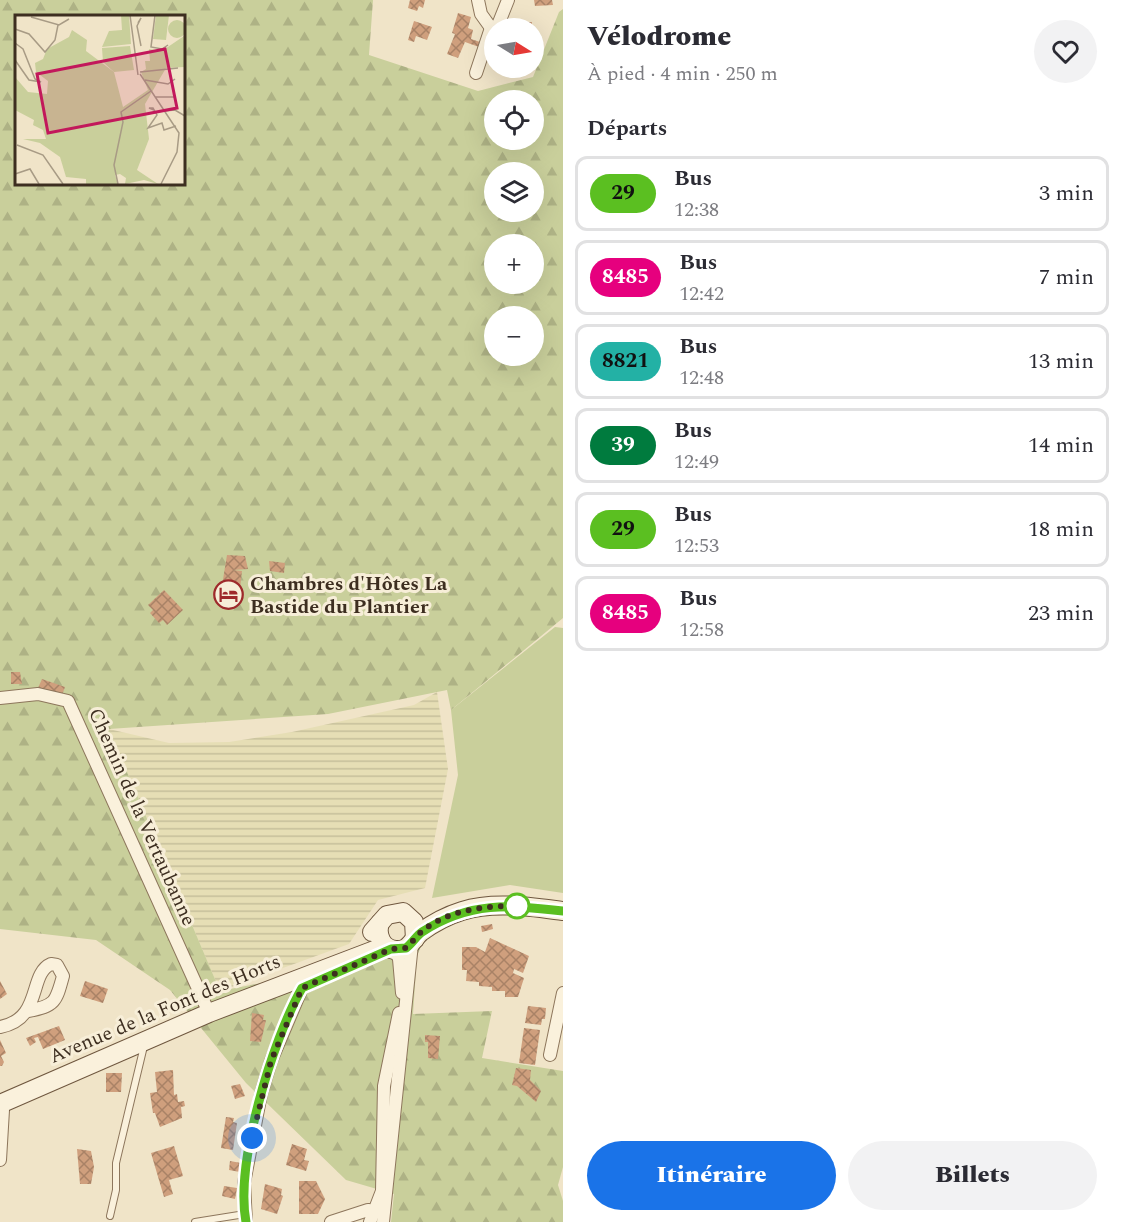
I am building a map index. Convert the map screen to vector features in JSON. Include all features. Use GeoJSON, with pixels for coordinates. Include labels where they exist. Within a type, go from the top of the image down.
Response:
{"type":"FeatureCollection","features":[{"type":"Feature","properties":{"kind":"main road","name":"Avenue de la Font des Horts"},"geometry":{"type":"LineString","coordinates":[[0,1104],[209,1012],[349,958],[400,945],[448,918],[470,909],[502,906],[563,911]]}},
{"type":"Feature","properties":{"kind":"main road"},"geometry":{"type":"LineString","coordinates":[[392,912],[403,912],[412,918],[417,930],[400,945],[379,935],[380,923],[392,912]]}},
{"type":"Feature","properties":{"kind":"main road","name":"Avenue de la Font des Horts"},"geometry":{"type":"LineString","coordinates":[[412,918],[424,921],[448,918]]}},
{"type":"Feature","properties":{"kind":"main road","name":"Avenue de la Font des Horts"},"geometry":{"type":"LineString","coordinates":[[349,958],[380,923]]}},
{"type":"Feature","properties":{"kind":"street"},"geometry":{"type":"LineString","coordinates":[[478,0],[484,22]]}},
{"type":"Feature","properties":{"kind":"street"},"geometry":{"type":"LineString","coordinates":[[501,18],[507,0]]}},
{"type":"Feature","properties":{"kind":"street"},"geometry":{"type":"LineString","coordinates":[[476,73],[484,49]]}},
{"type":"Feature","properties":{"kind":"street","name":"Chemin de la Vertaubanne"},"geometry":{"type":"LineString","coordinates":[[0,698],[38,694],[68,701],[209,1012]]}},
{"type":"Feature","properties":{"kind":"street"},"geometry":{"type":"LineString","coordinates":[[245,1218],[244,1183],[261,1094],[271,1061],[297,998],[307,984],[400,945],[402,992],[384,1086],[382,1191],[374,1219],[354,1214],[332,1222]]}},
{"type":"Feature","properties":{"kind":"street"},"geometry":{"type":"LineString","coordinates":[[550,1055],[563,993]]}},
{"type":"Feature","properties":{"kind":"street"},"geometry":{"type":"LineString","coordinates":[[0,1028],[16,1022],[28,1011]]}},
{"type":"Feature","properties":{"kind":"street"},"geometry":{"type":"LineString","coordinates":[[0,1104],[3,1110],[0,1160]]}},
{"type":"Feature","properties":{"kind":"lane"},"geometry":{"type":"LineString","coordinates":[[110,1216],[116,1190],[116,1163],[144,1048],[142,1042]]}},
{"type":"Feature","properties":{"kind":"lane"},"geometry":{"type":"LineString","coordinates":[[195,1222],[245,1218]]}},
{"type":"Feature","properties":{"kind":"shaded area"},"geometry":{"type":"Polygon","coordinates":[[[437,692],[448,769],[425,888],[378,900],[349,944],[220,991],[109,729],[169,743],[229,742],[292,732],[414,705],[437,692]]]}},
{"type":"Feature","properties":{"kind":"green space"},"geometry":{"type":"Polygon","coordinates":[[[0,0],[373,0],[369,55],[478,91],[529,78],[544,78],[544,50],[559,12],[563,9],[563,618],[451,710],[447,690],[328,714],[109,729],[220,991],[395,957],[421,946],[417,956],[413,1014],[492,1011],[482,1058],[563,1071],[563,1167],[558,1185],[563,1201],[563,1222],[391,1222],[394,1194],[346,1180],[246,1083],[170,990],[96,940],[0,929],[0,0]]]}},
{"type":"Feature","properties":{"kind":"green space"},"geometry":{"type":"Polygon","coordinates":[[[555,627],[563,628],[563,893],[510,885],[432,898],[458,775],[451,710],[555,627]]]}},
{"type":"Feature","properties":{"kind":"building"},"geometry":{"type":"Polygon","coordinates":[[[410,0],[425,0],[423,8],[419,6],[417,11],[408,8],[410,0]]]}},
{"type":"Feature","properties":{"kind":"building"},"geometry":{"type":"Polygon","coordinates":[[[534,0],[552,0],[553,5],[535,6],[534,0]]]}},
{"type":"Feature","properties":{"kind":"building"},"geometry":{"type":"Polygon","coordinates":[[[458,13],[471,17],[468,28],[473,30],[471,39],[480,42],[479,47],[465,42],[458,58],[447,54],[455,34],[452,33],[458,13]]]}},
{"type":"Feature","properties":{"kind":"building"},"geometry":{"type":"Polygon","coordinates":[[[414,21],[432,27],[427,40],[416,36],[414,42],[408,40],[414,21]]]}},
{"type":"Feature","properties":{"kind":"building"},"geometry":{"type":"Polygon","coordinates":[[[227,555],[245,556],[248,569],[233,570],[242,571],[238,606],[219,604],[227,555]]]}},
{"type":"Feature","properties":{"kind":"building"},"geometry":{"type":"Polygon","coordinates":[[[269,561],[285,563],[284,573],[270,571],[269,561]]]}},
{"type":"Feature","properties":{"kind":"building"},"geometry":{"type":"Polygon","coordinates":[[[164,590],[183,610],[167,625],[163,620],[159,623],[150,613],[153,610],[148,605],[164,590]]]}},
{"type":"Feature","properties":{"kind":"building"},"geometry":{"type":"Polygon","coordinates":[[[11,672],[20,672],[22,684],[11,684],[11,672]]]}},
{"type":"Feature","properties":{"kind":"building"},"geometry":{"type":"Polygon","coordinates":[[[42,679],[65,687],[62,695],[38,688],[42,679]]]}},
{"type":"Feature","properties":{"kind":"building"},"geometry":{"type":"Polygon","coordinates":[[[492,924],[493,929],[482,932],[481,926],[492,924]]]}},
{"type":"Feature","properties":{"kind":"building"},"geometry":{"type":"Polygon","coordinates":[[[490,938],[529,956],[523,973],[514,969],[513,973],[524,978],[518,997],[505,997],[505,991],[492,991],[492,987],[479,986],[479,982],[466,981],[467,970],[462,970],[462,947],[476,947],[485,952],[490,938]]]}},
{"type":"Feature","properties":{"kind":"building"},"geometry":{"type":"Polygon","coordinates":[[[0,981],[7,994],[0,999],[0,981]]]}},
{"type":"Feature","properties":{"kind":"building"},"geometry":{"type":"Polygon","coordinates":[[[85,981],[108,989],[103,1003],[80,996],[85,981]]]}},
{"type":"Feature","properties":{"kind":"building"},"geometry":{"type":"Polygon","coordinates":[[[528,1006],[546,1008],[545,1019],[542,1019],[541,1025],[525,1023],[528,1006]]]}},
{"type":"Feature","properties":{"kind":"building"},"geometry":{"type":"Polygon","coordinates":[[[252,1013],[264,1015],[263,1020],[266,1020],[261,1042],[250,1041],[252,1013]]]}},
{"type":"Feature","properties":{"kind":"building"},"geometry":{"type":"Polygon","coordinates":[[[59,1026],[65,1040],[43,1049],[38,1037],[34,1038],[36,1042],[30,1046],[26,1038],[59,1026]]]}},
{"type":"Feature","properties":{"kind":"building"},"geometry":{"type":"Polygon","coordinates":[[[524,1028],[540,1030],[535,1065],[519,1063],[524,1028]]]}},
{"type":"Feature","properties":{"kind":"building"},"geometry":{"type":"Polygon","coordinates":[[[425,1035],[440,1036],[438,1059],[428,1058],[428,1042],[425,1042],[425,1035]]]}},
{"type":"Feature","properties":{"kind":"building"},"geometry":{"type":"Polygon","coordinates":[[[0,1040],[6,1053],[1,1056],[4,1062],[2,1066],[0,1066],[0,1040]]]}},
{"type":"Feature","properties":{"kind":"building"},"geometry":{"type":"Polygon","coordinates":[[[516,1068],[531,1070],[530,1080],[541,1091],[536,1102],[517,1086],[512,1085],[516,1068]]]}},
{"type":"Feature","properties":{"kind":"building"},"geometry":{"type":"Polygon","coordinates":[[[173,1070],[174,1095],[177,1094],[178,1102],[184,1101],[185,1106],[181,1107],[182,1118],[160,1127],[153,1113],[150,1093],[157,1092],[155,1072],[173,1070]]]}},
{"type":"Feature","properties":{"kind":"building"},"geometry":{"type":"Polygon","coordinates":[[[106,1073],[122,1073],[121,1092],[106,1092],[106,1073]]]}},
{"type":"Feature","properties":{"kind":"building"},"geometry":{"type":"Polygon","coordinates":[[[240,1084],[245,1096],[235,1099],[231,1086],[240,1084]]]}},
{"type":"Feature","properties":{"kind":"building"},"geometry":{"type":"Polygon","coordinates":[[[226,1117],[234,1118],[233,1122],[237,1123],[233,1150],[221,1148],[226,1117]]]}},
{"type":"Feature","properties":{"kind":"building"},"geometry":{"type":"Polygon","coordinates":[[[292,1144],[307,1149],[304,1160],[309,1161],[306,1171],[286,1165],[292,1144]]]}},
{"type":"Feature","properties":{"kind":"building"},"geometry":{"type":"Polygon","coordinates":[[[174,1146],[183,1176],[169,1180],[173,1194],[164,1197],[151,1153],[174,1146]]]}},
{"type":"Feature","properties":{"kind":"building"},"geometry":{"type":"Polygon","coordinates":[[[77,1149],[91,1151],[94,1167],[91,1184],[80,1184],[77,1149]]]}},
{"type":"Feature","properties":{"kind":"building"},"geometry":{"type":"Polygon","coordinates":[[[230,1161],[241,1163],[240,1172],[229,1170],[230,1161]]]}},
{"type":"Feature","properties":{"kind":"building"},"geometry":{"type":"Polygon","coordinates":[[[299,1181],[316,1181],[325,1199],[318,1214],[299,1214],[299,1181]]]}},
{"type":"Feature","properties":{"kind":"building"},"geometry":{"type":"Polygon","coordinates":[[[265,1184],[282,1189],[281,1195],[283,1196],[277,1214],[261,1209],[265,1184]]]}},
{"type":"Feature","properties":{"kind":"building"},"geometry":{"type":"Polygon","coordinates":[[[224,1186],[237,1188],[235,1199],[222,1196],[224,1186]]]}},
{"type":"Feature","properties":{"kind":"bus line","name":"29"},"geometry":{"type":"LineString","coordinates":[[246,1222],[244,1183],[261,1094],[271,1061],[302,988],[391,949],[406,948],[421,932],[461,911],[478,907],[502,906],[563,911]]}},
{"type":"Feature","properties":{"kind":"place","name":"Chambres d'Hôtes La Bastide du Plantier"},"geometry":{"type":"Point","coordinates":[229,595]}},
{"type":"Feature","properties":{"kind":"route"},"geometry":{"type":"LineString","coordinates":[[252,1138],[261,1094],[271,1061],[302,988],[391,949],[406,948],[421,932],[461,911],[478,907],[517,906]]}}]}
